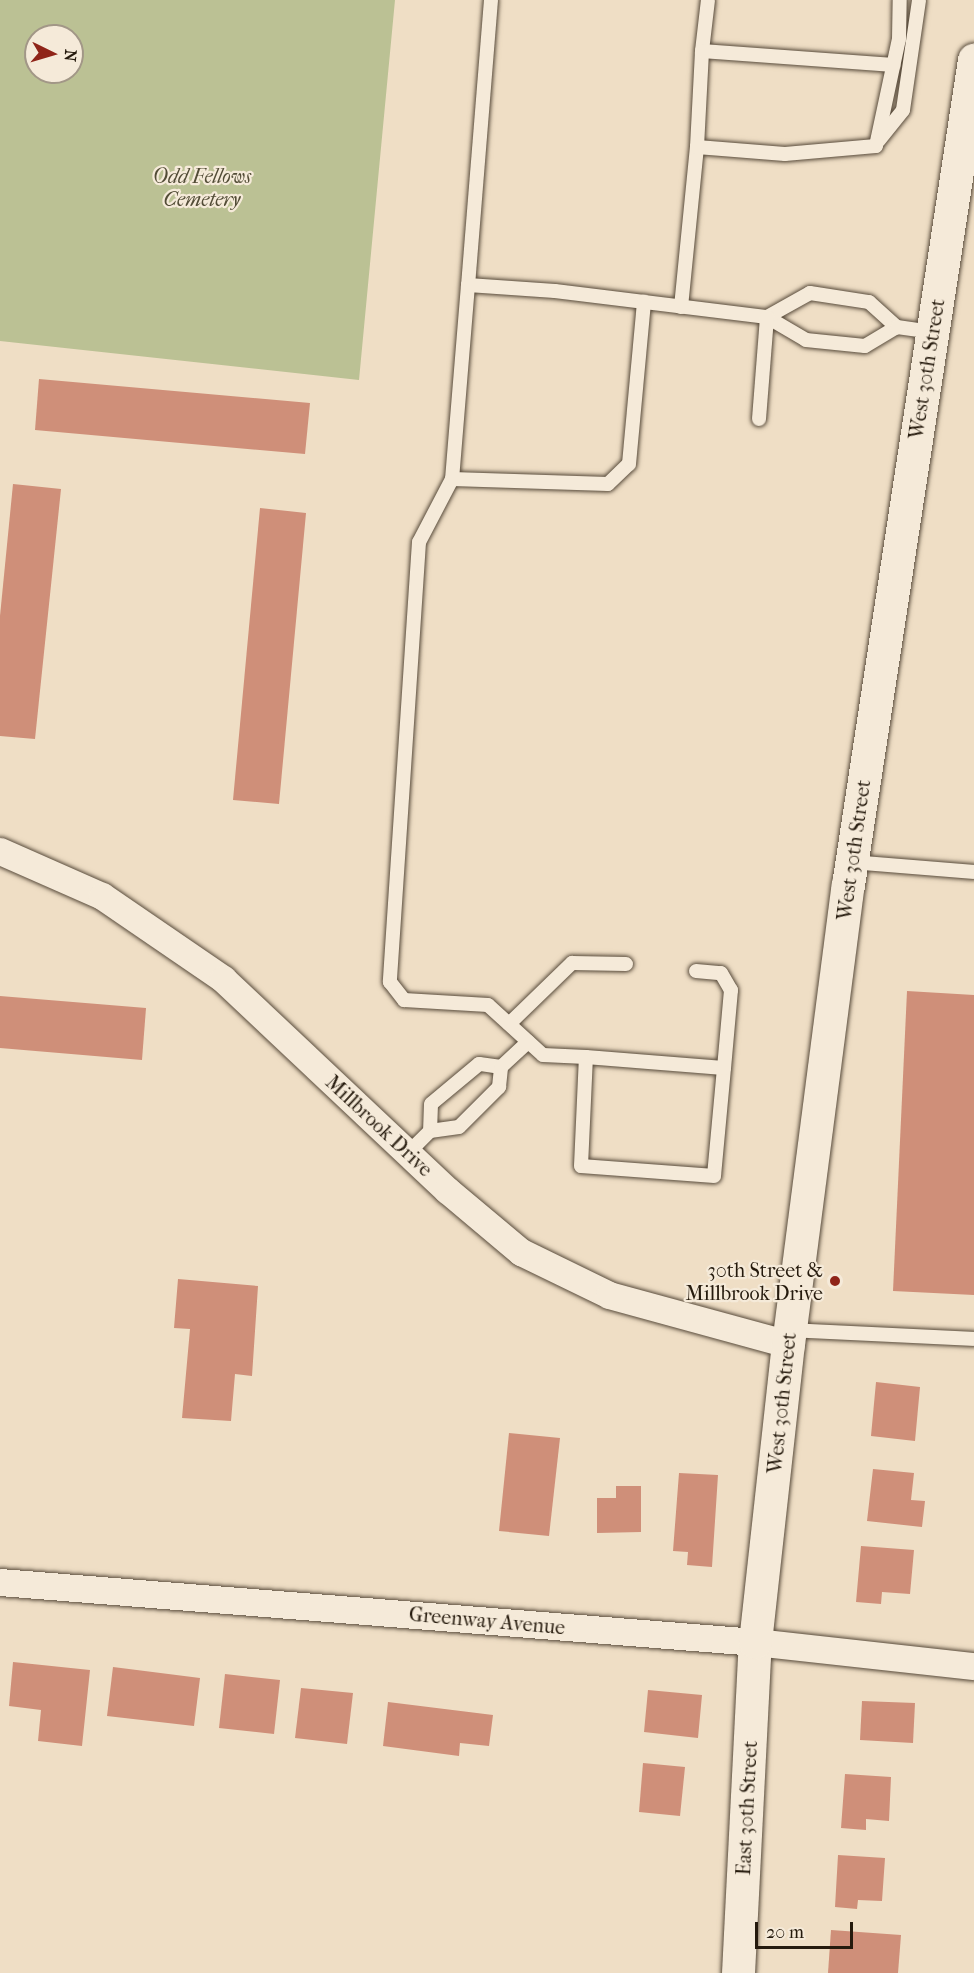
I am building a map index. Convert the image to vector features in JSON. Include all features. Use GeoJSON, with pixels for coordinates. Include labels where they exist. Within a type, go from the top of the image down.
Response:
{"type":"FeatureCollection","features":[{"type":"Feature","properties":{"kind":"street","name":"West 30th Street"},"geometry":{"type":"LineString","coordinates":[[755,1642],[789,1337],[852,862],[974,60]]}},
{"type":"Feature","properties":{"kind":"street","name":"Millbrook Drive"},"geometry":{"type":"LineString","coordinates":[[0,851],[102,896],[224,979],[408,1153],[521,1251],[609,1295],[789,1337]]}},
{"type":"Feature","properties":{"kind":"street","name":"Greenway Avenue"},"geometry":{"type":"LineString","coordinates":[[0,1582],[755,1642],[974,1666]]}},
{"type":"Feature","properties":{"kind":"street","name":"East 30th Street"},"geometry":{"type":"LineString","coordinates":[[738,1973],[755,1642]]}},
{"type":"Feature","properties":{"kind":"lane"},"geometry":{"type":"LineString","coordinates":[[491,0],[452,479],[419,542],[390,982],[404,1000],[488,1005],[543,1055],[724,1068]]}},
{"type":"Feature","properties":{"kind":"lane"},"geometry":{"type":"LineString","coordinates":[[681,307],[697,147],[702,51],[708,0]]}},
{"type":"Feature","properties":{"kind":"lane"},"geometry":{"type":"LineString","coordinates":[[876,144],[893,65],[900,0]]}},
{"type":"Feature","properties":{"kind":"lane"},"geometry":{"type":"LineString","coordinates":[[697,147],[785,154],[876,144],[903,110],[918,0]]}},
{"type":"Feature","properties":{"kind":"lane"},"geometry":{"type":"LineString","coordinates":[[702,51],[893,65]]}},
{"type":"Feature","properties":{"kind":"lane"},"geometry":{"type":"LineString","coordinates":[[468,285],[644,302],[766,317],[806,340],[865,346],[897,327]]}},
{"type":"Feature","properties":{"kind":"lane"},"geometry":{"type":"LineString","coordinates":[[766,317],[810,293],[869,302],[897,327],[932,332]]}},
{"type":"Feature","properties":{"kind":"lane"},"geometry":{"type":"LineString","coordinates":[[452,479],[608,484],[629,464],[644,302]]}},
{"type":"Feature","properties":{"kind":"lane"},"geometry":{"type":"LineString","coordinates":[[759,419],[766,317]]}},
{"type":"Feature","properties":{"kind":"lane"},"geometry":{"type":"LineString","coordinates":[[852,862],[974,872]]}},
{"type":"Feature","properties":{"kind":"lane"},"geometry":{"type":"LineString","coordinates":[[509,1024],[572,963],[626,964]]}},
{"type":"Feature","properties":{"kind":"lane"},"geometry":{"type":"LineString","coordinates":[[586,1057],[581,1166],[714,1176],[731,990],[721,973],[696,971]]}},
{"type":"Feature","properties":{"kind":"lane"},"geometry":{"type":"LineString","coordinates":[[408,1153],[430,1131],[459,1127],[499,1087],[501,1067],[528,1042]]}},
{"type":"Feature","properties":{"kind":"lane"},"geometry":{"type":"LineString","coordinates":[[430,1131],[431,1104],[479,1064],[501,1067]]}},
{"type":"Feature","properties":{"kind":"lane"},"geometry":{"type":"LineString","coordinates":[[789,1337],[974,1339]]}},
{"type":"Feature","properties":{"kind":"green space","name":"Odd Fellows Cemetery"},"geometry":{"type":"Polygon","coordinates":[[[0,0],[395,0],[359,380],[0,341],[0,0]]]}},
{"type":"Feature","properties":{"kind":"building"},"geometry":{"type":"Polygon","coordinates":[[[39,379],[310,403],[305,454],[35,430],[39,379]]]}},
{"type":"Feature","properties":{"kind":"building"},"geometry":{"type":"Polygon","coordinates":[[[13,484],[61,489],[35,739],[0,736],[0,616],[13,484]]]}},
{"type":"Feature","properties":{"kind":"building"},"geometry":{"type":"Polygon","coordinates":[[[260,508],[306,513],[279,804],[233,800],[260,508]]]}},
{"type":"Feature","properties":{"kind":"building"},"geometry":{"type":"Polygon","coordinates":[[[907,991],[974,995],[974,1295],[893,1291],[907,991]]]}},
{"type":"Feature","properties":{"kind":"building"},"geometry":{"type":"Polygon","coordinates":[[[0,996],[146,1008],[142,1060],[0,1048],[0,996]]]}},
{"type":"Feature","properties":{"kind":"building"},"geometry":{"type":"Polygon","coordinates":[[[178,1279],[258,1286],[252,1376],[235,1374],[231,1421],[182,1418],[190,1329],[174,1328],[178,1279]]]}},
{"type":"Feature","properties":{"kind":"building"},"geometry":{"type":"Polygon","coordinates":[[[876,1382],[920,1387],[915,1441],[871,1436],[876,1382]]]}},
{"type":"Feature","properties":{"kind":"building"},"geometry":{"type":"Polygon","coordinates":[[[509,1433],[560,1438],[549,1536],[499,1531],[509,1433]]]}},
{"type":"Feature","properties":{"kind":"building"},"geometry":{"type":"Polygon","coordinates":[[[873,1469],[914,1473],[911,1500],[925,1501],[922,1527],[867,1521],[873,1469]]]}},
{"type":"Feature","properties":{"kind":"building"},"geometry":{"type":"Polygon","coordinates":[[[679,1473],[718,1475],[712,1567],[687,1565],[688,1552],[673,1551],[679,1473]]]}},
{"type":"Feature","properties":{"kind":"building"},"geometry":{"type":"Polygon","coordinates":[[[616,1486],[641,1486],[641,1532],[597,1533],[597,1498],[616,1498],[616,1486]]]}},
{"type":"Feature","properties":{"kind":"building"},"geometry":{"type":"Polygon","coordinates":[[[861,1546],[914,1550],[910,1594],[882,1592],[881,1604],[856,1602],[861,1546]]]}},
{"type":"Feature","properties":{"kind":"building"},"geometry":{"type":"Polygon","coordinates":[[[13,1662],[90,1670],[82,1746],[38,1741],[41,1710],[9,1706],[13,1662]]]}},
{"type":"Feature","properties":{"kind":"building"},"geometry":{"type":"Polygon","coordinates":[[[113,1667],[200,1678],[194,1726],[107,1716],[113,1667]]]}},
{"type":"Feature","properties":{"kind":"building"},"geometry":{"type":"Polygon","coordinates":[[[225,1674],[280,1680],[274,1734],[219,1728],[225,1674]]]}},
{"type":"Feature","properties":{"kind":"building"},"geometry":{"type":"Polygon","coordinates":[[[301,1688],[353,1693],[347,1744],[295,1738],[301,1688]]]}},
{"type":"Feature","properties":{"kind":"building"},"geometry":{"type":"Polygon","coordinates":[[[648,1690],[702,1695],[698,1738],[644,1732],[648,1690]]]}},
{"type":"Feature","properties":{"kind":"building"},"geometry":{"type":"Polygon","coordinates":[[[862,1701],[915,1703],[913,1743],[860,1740],[862,1701]]]}},
{"type":"Feature","properties":{"kind":"building"},"geometry":{"type":"Polygon","coordinates":[[[388,1702],[493,1715],[489,1746],[460,1743],[459,1756],[383,1746],[388,1702]]]}},
{"type":"Feature","properties":{"kind":"building"},"geometry":{"type":"Polygon","coordinates":[[[643,1763],[685,1767],[680,1816],[639,1812],[643,1763]]]}},
{"type":"Feature","properties":{"kind":"building"},"geometry":{"type":"Polygon","coordinates":[[[845,1774],[891,1777],[889,1821],[866,1819],[866,1830],[841,1828],[845,1774]]]}},
{"type":"Feature","properties":{"kind":"building"},"geometry":{"type":"Polygon","coordinates":[[[838,1855],[885,1858],[882,1901],[858,1900],[857,1909],[835,1907],[838,1855]]]}},
{"type":"Feature","properties":{"kind":"building"},"geometry":{"type":"Polygon","coordinates":[[[831,1930],[901,1935],[898,1973],[828,1973],[831,1930]]]}},
{"type":"Feature","properties":{"kind":"place","name":"30th Street & Millbrook Drive"},"geometry":{"type":"Point","coordinates":[835,1281]}}]}
